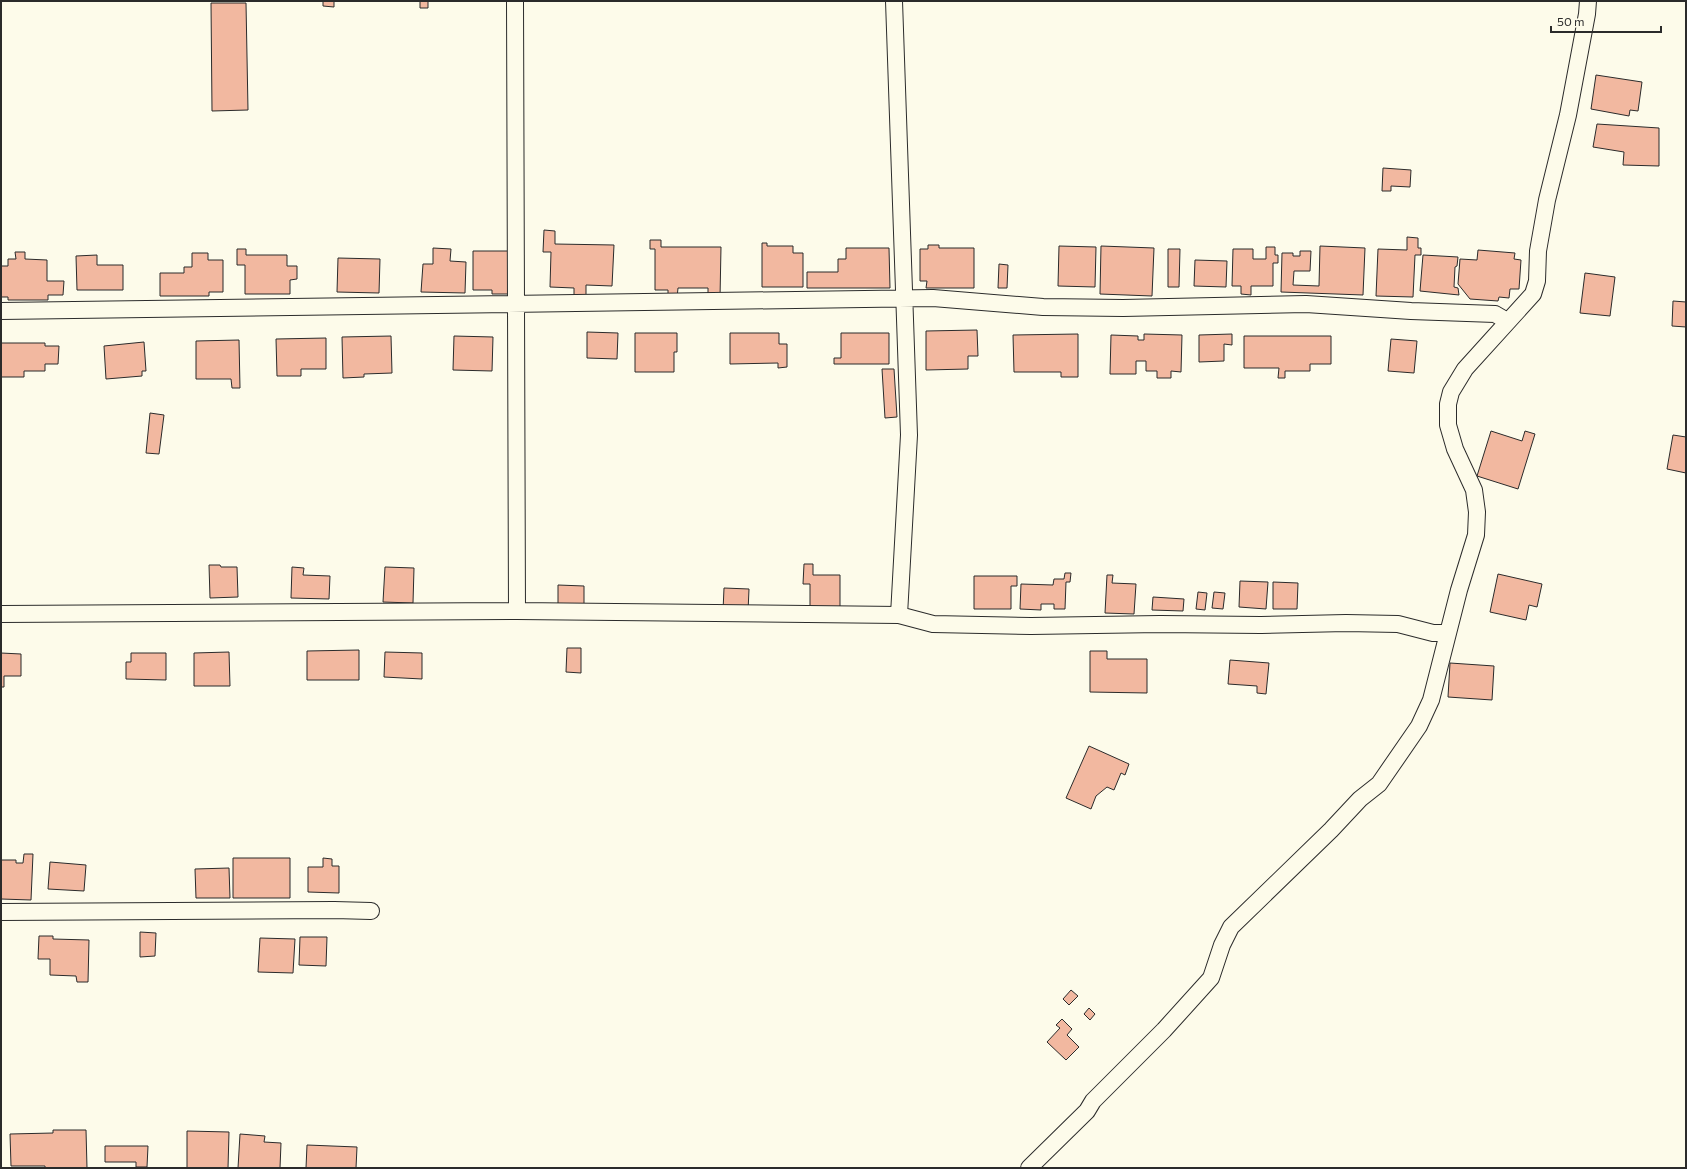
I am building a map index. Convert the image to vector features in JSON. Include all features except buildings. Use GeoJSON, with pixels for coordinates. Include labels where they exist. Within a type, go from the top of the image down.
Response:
{"type":"FeatureCollection","features":[{"type":"Feature","properties":{"kind":"street"},"geometry":{"type":"LineString","coordinates":[[515,1],[517,611]]}},
{"type":"Feature","properties":{"kind":"street"},"geometry":{"type":"LineString","coordinates":[[894,1],[909,435],[898,615]]}},
{"type":"Feature","properties":{"kind":"street"},"geometry":{"type":"LineString","coordinates":[[1029,1168],[1164,1030],[1211,978],[1222,945],[1231,927],[1331,830],[1360,799],[1379,784],[1419,726],[1431,700],[1447,633],[1476,535],[1474,490],[1455,449],[1448,425],[1448,404],[1451,392],[1457,380],[1502,318],[1520,309],[1533,294],[1537,281],[1540,233],[1568,115],[1587,14],[1588,1]]}},
{"type":"Feature","properties":{"kind":"street"},"geometry":{"type":"LineString","coordinates":[[1,311],[516,303],[904,300],[933,298],[1043,306],[1123,308],[1306,304],[1502,318]]}},
{"type":"Feature","properties":{"kind":"street"},"geometry":{"type":"LineString","coordinates":[[1,614],[517,611],[898,615],[933,624],[1031,626],[1346,623],[1398,624],[1433,633],[1447,633]]}},
{"type":"Feature","properties":{"kind":"street"},"geometry":{"type":"LineString","coordinates":[[1,912],[334,910],[372,912]]}}]}
